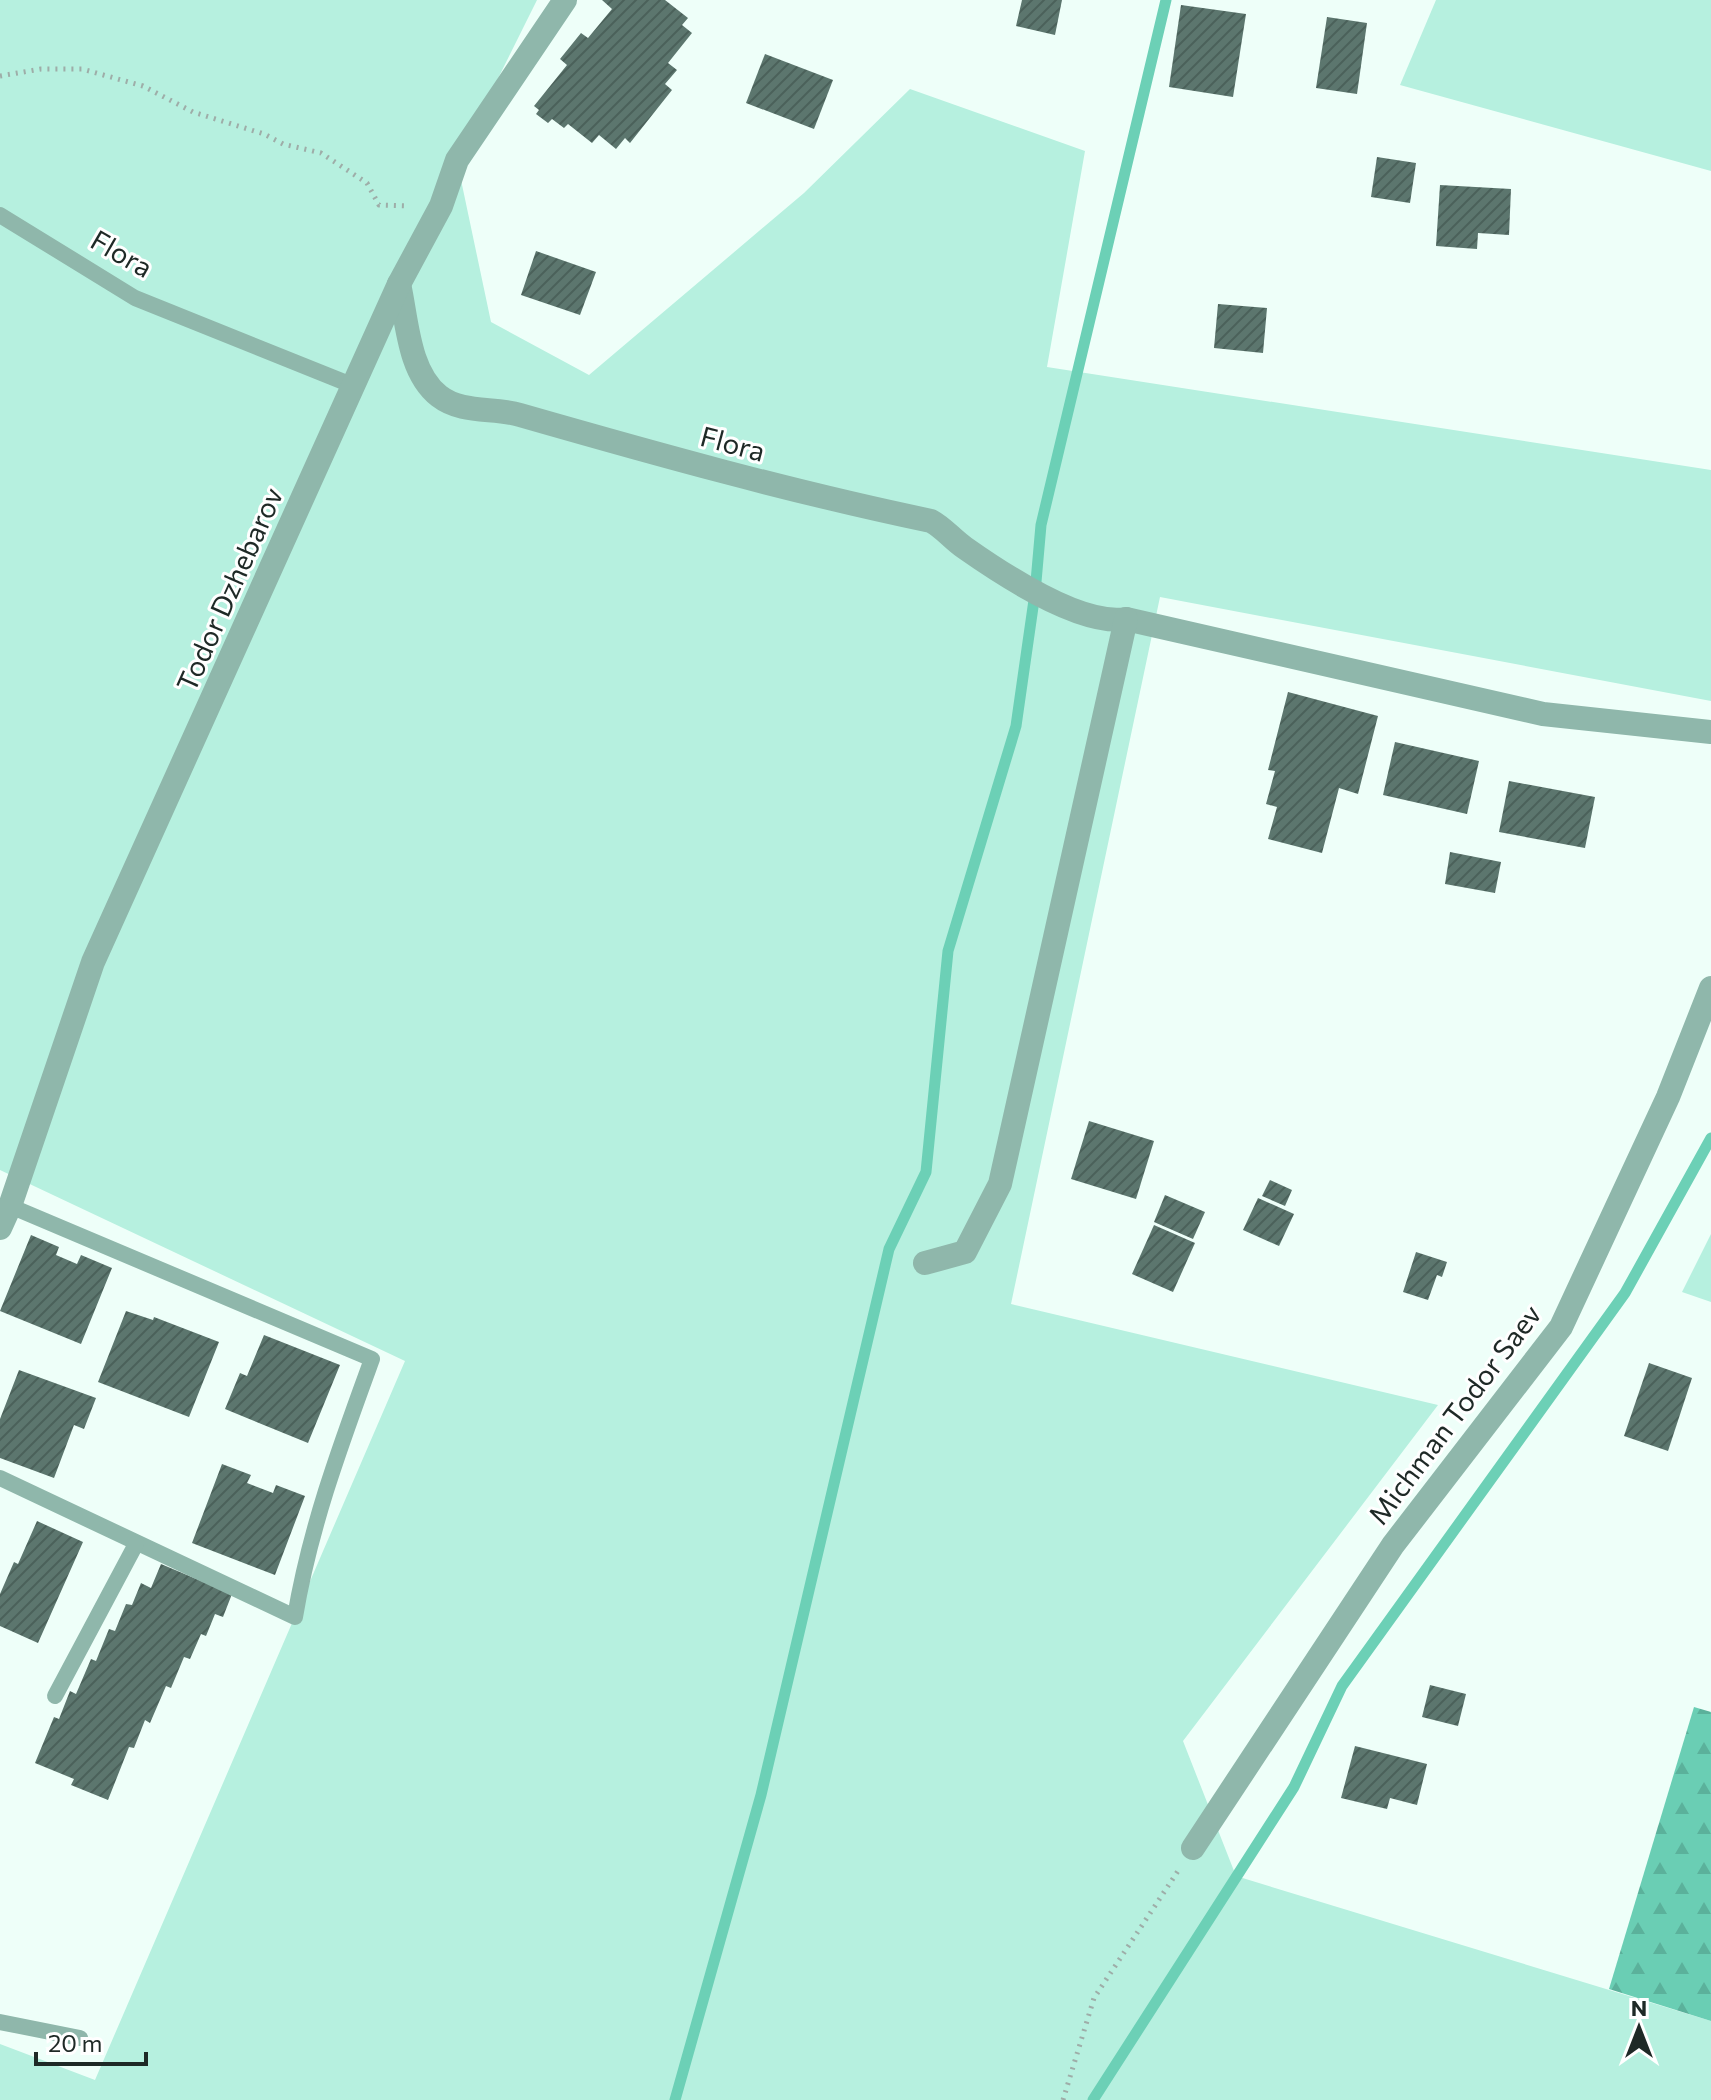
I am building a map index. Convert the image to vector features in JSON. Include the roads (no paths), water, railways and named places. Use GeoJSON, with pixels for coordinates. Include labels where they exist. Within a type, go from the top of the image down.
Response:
{"type":"FeatureCollection","features":[{"type":"Feature","properties":{"kind":"street","name":"Todor Dzhebarov"},"geometry":{"type":"LineString","coordinates":[[0,1228],[93,962],[399,284],[441,206],[457,160],[565,0]]}},
{"type":"Feature","properties":{"kind":"street","name":"Flora"},"geometry":{"type":"LineString","coordinates":[[399,284],[415,360],[425,382],[439,396],[455,405],[515,413],[814,496],[931,521],[960,545],[1035,593],[1119,620],[1543,714],[1711,732]]}},
{"type":"Feature","properties":{"kind":"street"},"geometry":{"type":"LineString","coordinates":[[925,1263],[965,1252],[1000,1184],[1119,620]]}},
{"type":"Feature","properties":{"kind":"street","name":"Michman Todor Saev"},"geometry":{"type":"LineString","coordinates":[[1193,1848],[1393,1545],[1561,1327],[1668,1097],[1711,988]]}},
{"type":"Feature","properties":{"kind":"lane","name":"Flora"},"geometry":{"type":"LineString","coordinates":[[0,215],[135,298],[354,386]]}},
{"type":"Feature","properties":{"kind":"lane"},"geometry":{"type":"LineString","coordinates":[[0,1478],[295,1617],[312,1532],[372,1359],[10,1206]]}},
{"type":"Feature","properties":{"kind":"lane"},"geometry":{"type":"LineString","coordinates":[[55,1696],[136,1544]]}},
{"type":"Feature","properties":{"kind":"lane"},"geometry":{"type":"LineString","coordinates":[[0,2022],[80,2038]]}},
{"type":"Feature","properties":{"kind":"waterway"},"geometry":{"type":"LineString","coordinates":[[675,2100],[761,1795],[889,1249],[926,1172],[948,951],[1016,726],[1035,593],[1041,525],[1166,0]]}},
{"type":"Feature","properties":{"kind":"waterway"},"geometry":{"type":"LineString","coordinates":[[1093,2100],[1294,1787],[1342,1686],[1625,1293],[1711,1138]]}}]}
